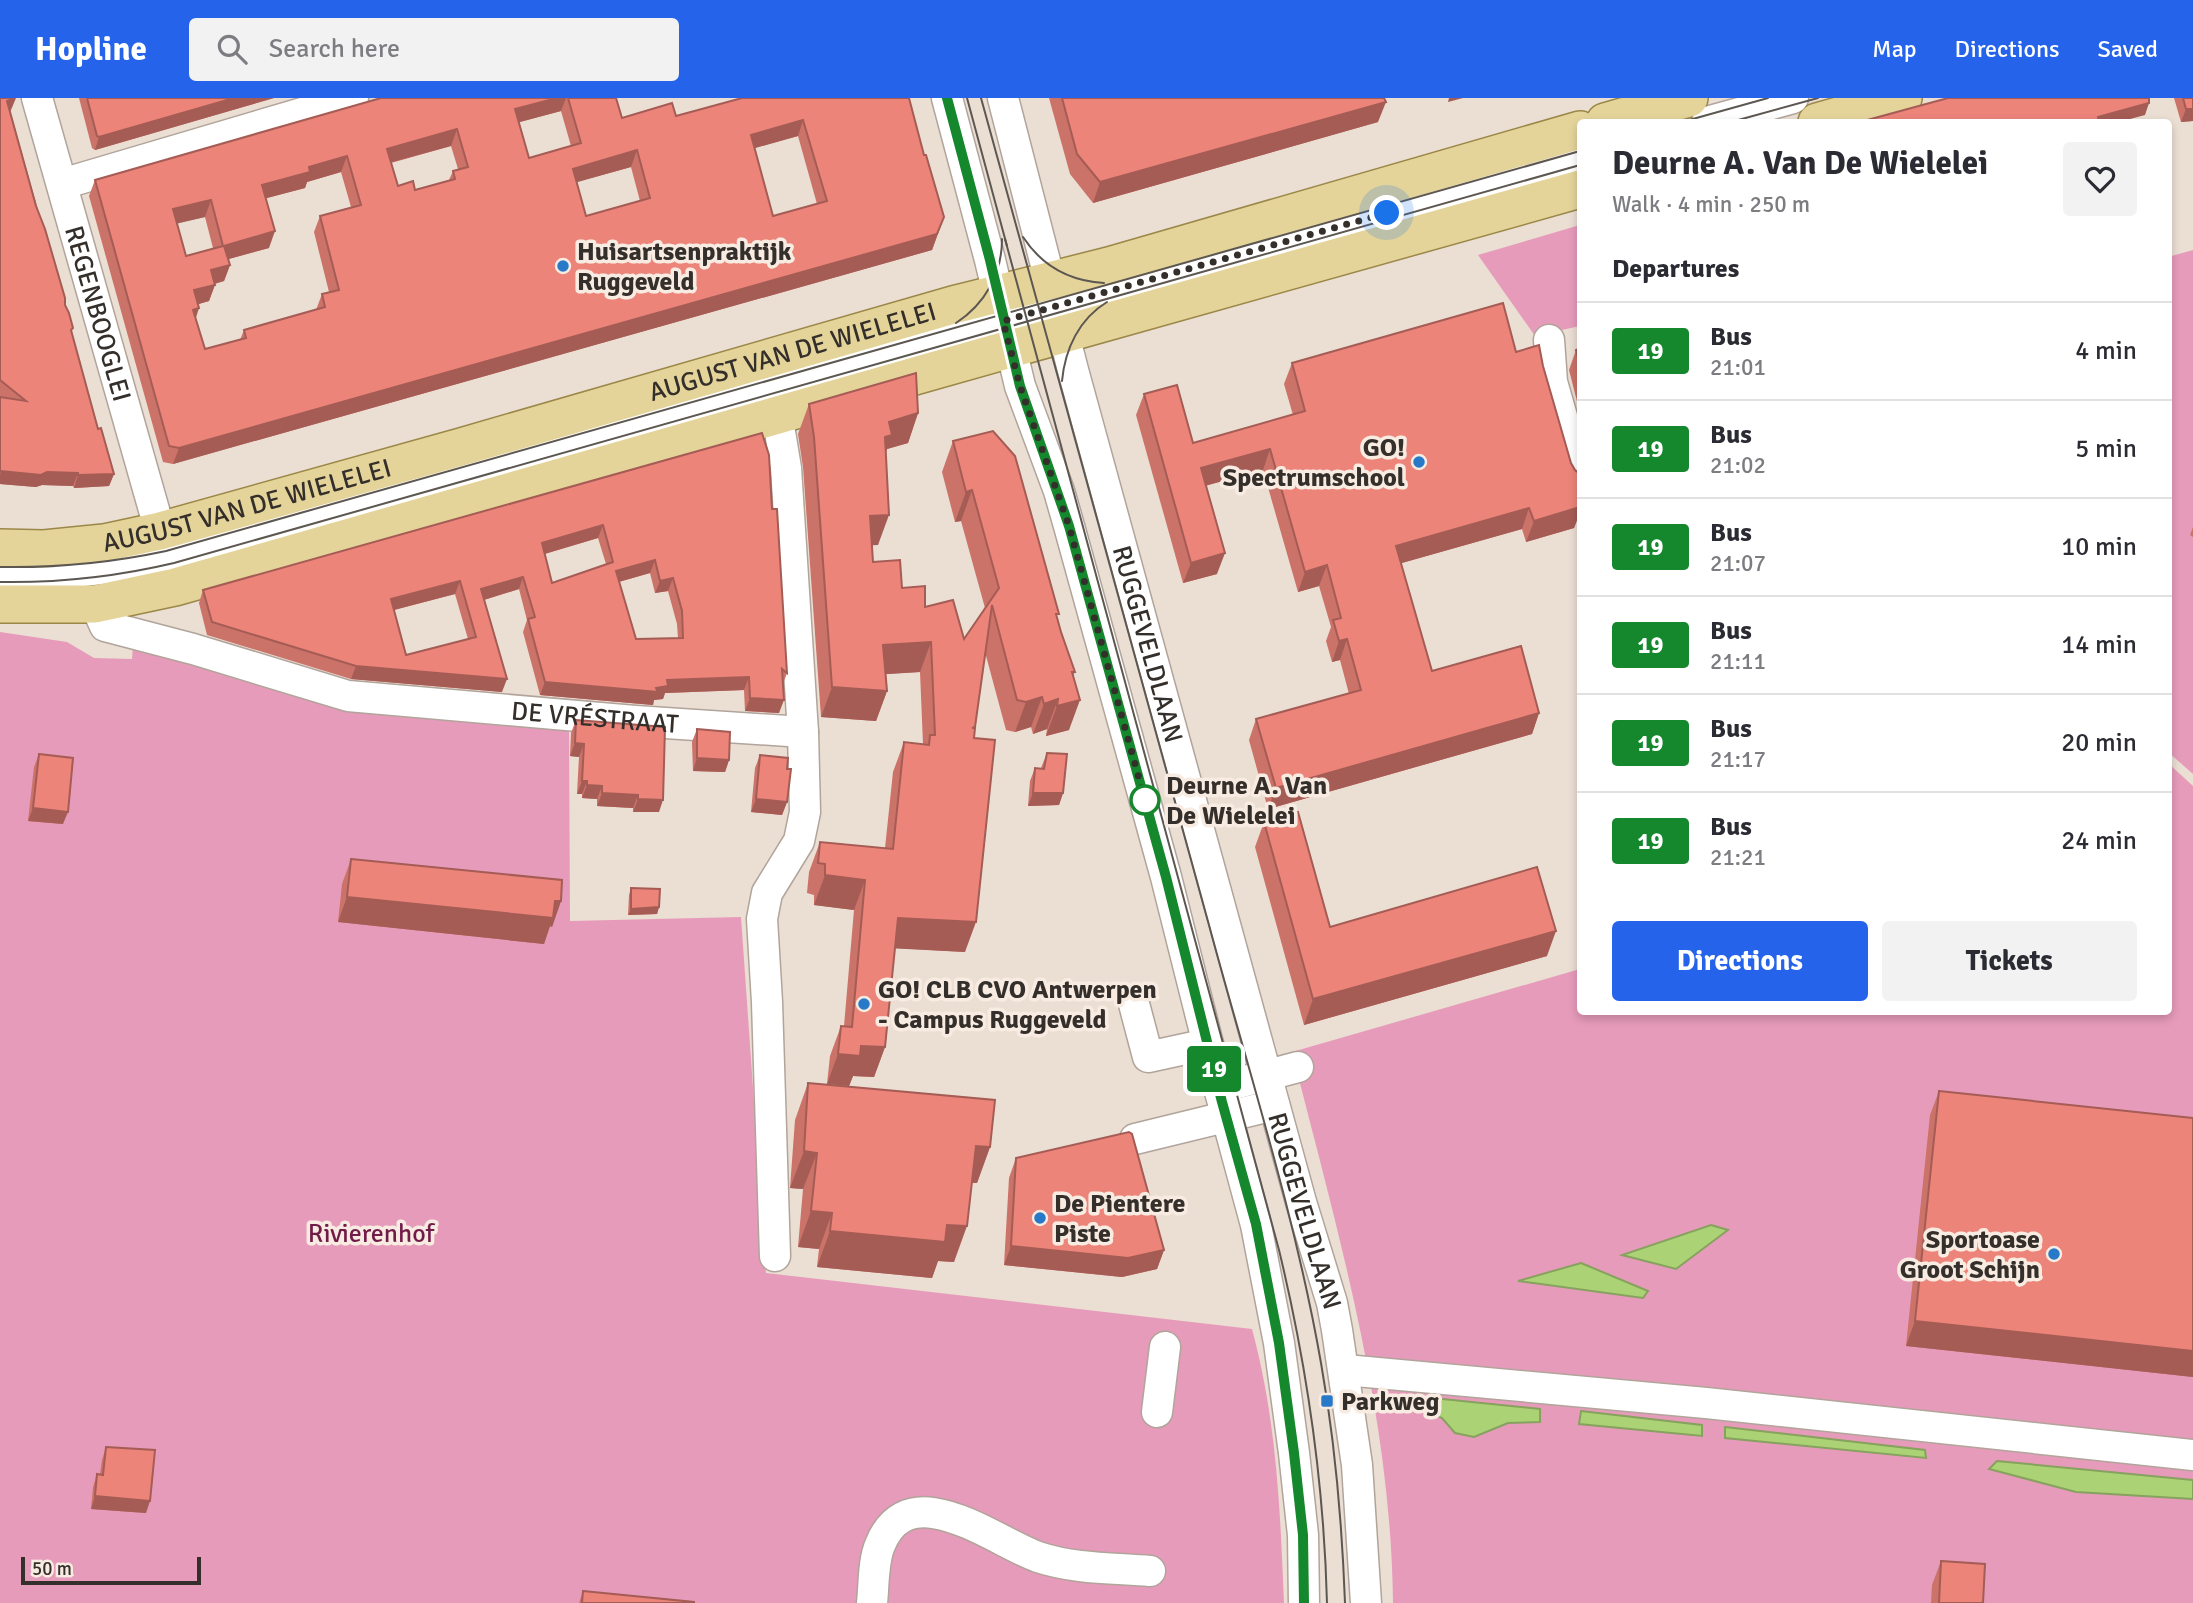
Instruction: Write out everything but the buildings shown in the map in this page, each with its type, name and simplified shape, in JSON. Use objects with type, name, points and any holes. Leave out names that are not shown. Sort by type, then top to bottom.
[{"type":"main road","points":[[1616,119],[1689,98]]},
{"type":"main road","points":[[1828,119],[1903,98]]},
{"type":"main road","name":"AUGUST VAN DE WIELELEI","points":[[0,604],[95,604],[176,587],[777,414],[1004,321],[1057,307],[1109,266],[1577,131]]},
{"type":"main road","name":"AUGUST VAN DE WIELELEI","points":[[0,548],[44,549],[82,545],[160,531],[1057,307],[1577,190]]},
{"type":"street","name":"REGENBOOGLEI","points":[[37,98],[160,531]]},
{"type":"street","points":[[62,184],[354,98]]},
{"type":"street","name":"RUGGEVELDLAAN","points":[[947,98],[1020,386],[1069,526],[1166,877],[1222,1102],[1256,1224],[1279,1343],[1303,1535],[1304,1603]]},
{"type":"street","name":"RUGGEVELDLAAN","points":[[1003,98],[1057,307],[1266,1076],[1332,1303],[1357,1465],[1366,1603]]},
{"type":"street","points":[[1718,119],[1793,98]]},
{"type":"street","name":"AUGUST VAN DE WIELELEI","points":[[1057,307],[1577,159]]},
{"type":"street","name":"AUGUST VAN DE WIELELEI","points":[[0,575],[50,575],[105,570],[170,557],[1004,321]]},
{"type":"street","points":[[1549,340],[1552,382],[1577,469]]},
{"type":"street","points":[[775,1256],[762,919],[767,893],[799,841],[805,812],[803,732],[786,468],[777,414]]},
{"type":"street","name":"DE VRÉSTRAAT","points":[[95,604],[105,626],[348,696],[635,721],[803,732]]},
{"type":"street","points":[[1134,1004],[1148,1057],[1208,1044]]},
{"type":"street","points":[[1135,1139],[1222,1102],[1266,1076],[1298,1068]]},
{"type":"street","points":[[1222,1102],[1274,1105]]},
{"type":"street","points":[[1157,1412],[1165,1347]]},
{"type":"street","points":[[1356,1371],[1718,1404],[2193,1455]]},
{"type":"street","points":[[872,1603],[878,1547],[886,1532],[902,1517],[916,1513],[937,1513],[962,1520],[1037,1557],[1060,1563],[1150,1571]]},
{"type":"green space","points":[[1577,226],[1577,327],[1535,336],[1478,255]]},
{"type":"green space","points":[[2193,250],[2193,774],[2172,756],[2172,256]]},
{"type":"green space","name":"Rivierenhof","points":[[0,632],[67,642],[94,658],[132,659],[133,646],[569,726],[570,921],[741,917],[766,1273],[1252,1329],[1272,1432],[1279,1499],[1284,1603],[0,1603]]},
{"type":"green space","points":[[2172,767],[2193,786],[2193,1603],[1393,1603],[1390,1532],[1372,1393],[1344,1256],[1292,1052],[1577,970],[1577,1015],[2172,1015]]},
{"type":"shaded area","points":[[1711,1225],[1728,1230],[1676,1269],[1622,1255]]},
{"type":"shaded area","points":[[1581,1263],[1648,1291],[1643,1298],[1518,1281]]},
{"type":"shaded area","points":[[1403,1395],[1540,1409],[1540,1422],[1508,1423],[1474,1437],[1455,1433],[1442,1418],[1421,1409],[1401,1407]]},
{"type":"shaded area","points":[[1581,1411],[1702,1425],[1702,1436],[1579,1424]]},
{"type":"shaded area","points":[[1725,1427],[1925,1450],[1926,1458],[1725,1438]]},
{"type":"shaded area","points":[[1997,1461],[2193,1480],[2193,1499],[2076,1492],[1989,1469]]},
{"type":"tram line","points":[[967,98],[1007,246]]},
{"type":"tram line","points":[[981,98],[1270,1142],[1298,1252],[1330,1422],[1340,1512],[1345,1603]]},
{"type":"tram line","points":[[1693,119],[1768,98]]},
{"type":"tram line","points":[[1742,119],[1818,98]]},
{"type":"tram line","points":[[0,567],[83,564],[166,551],[1577,152]]},
{"type":"tram line","points":[[0,582],[87,578],[174,563],[1577,166]]},
{"type":"tram line","points":[[1023,237],[1039,256],[1058,270],[1079,279],[1104,283]]},
{"type":"tram line","points":[[956,323],[975,307],[990,287],[999,264],[1002,239]]},
{"type":"tram line","points":[[1005,239],[1279,1250],[1298,1337],[1312,1425],[1322,1514],[1327,1603]]},
{"type":"tram line","points":[[1062,381],[1066,358],[1075,336],[1089,317],[1107,302]]},
{"type":"bus line","name":"19","points":[[947,98],[1020,386],[1059,491],[1069,526],[1166,877],[1222,1102],[1256,1224],[1279,1343],[1294,1453],[1303,1535],[1304,1603]]},
{"type":"place","name":"Huisartsenpraktijk Ruggeveld","points":[[563,266]]},
{"type":"place","name":"GO! Spectrumschool","points":[[1419,462]]},
{"type":"place","name":"Deurne A. Van De Wielelei","points":[[1145,800]]},
{"type":"place","name":"GO! CLB CVO Antwerpen - Campus Ruggeveld","points":[[864,1004]]},
{"type":"place","name":"De Pientere Piste","points":[[1040,1218]]},
{"type":"place","name":"Sportoase Groot Schijn","points":[[2054,1254]]},
{"type":"place","name":"Parkweg","points":[[1327,1401]]},
{"type":"route","points":[[1145,800],[1059,491],[1020,386],[1003,321],[1387,213]]}]
